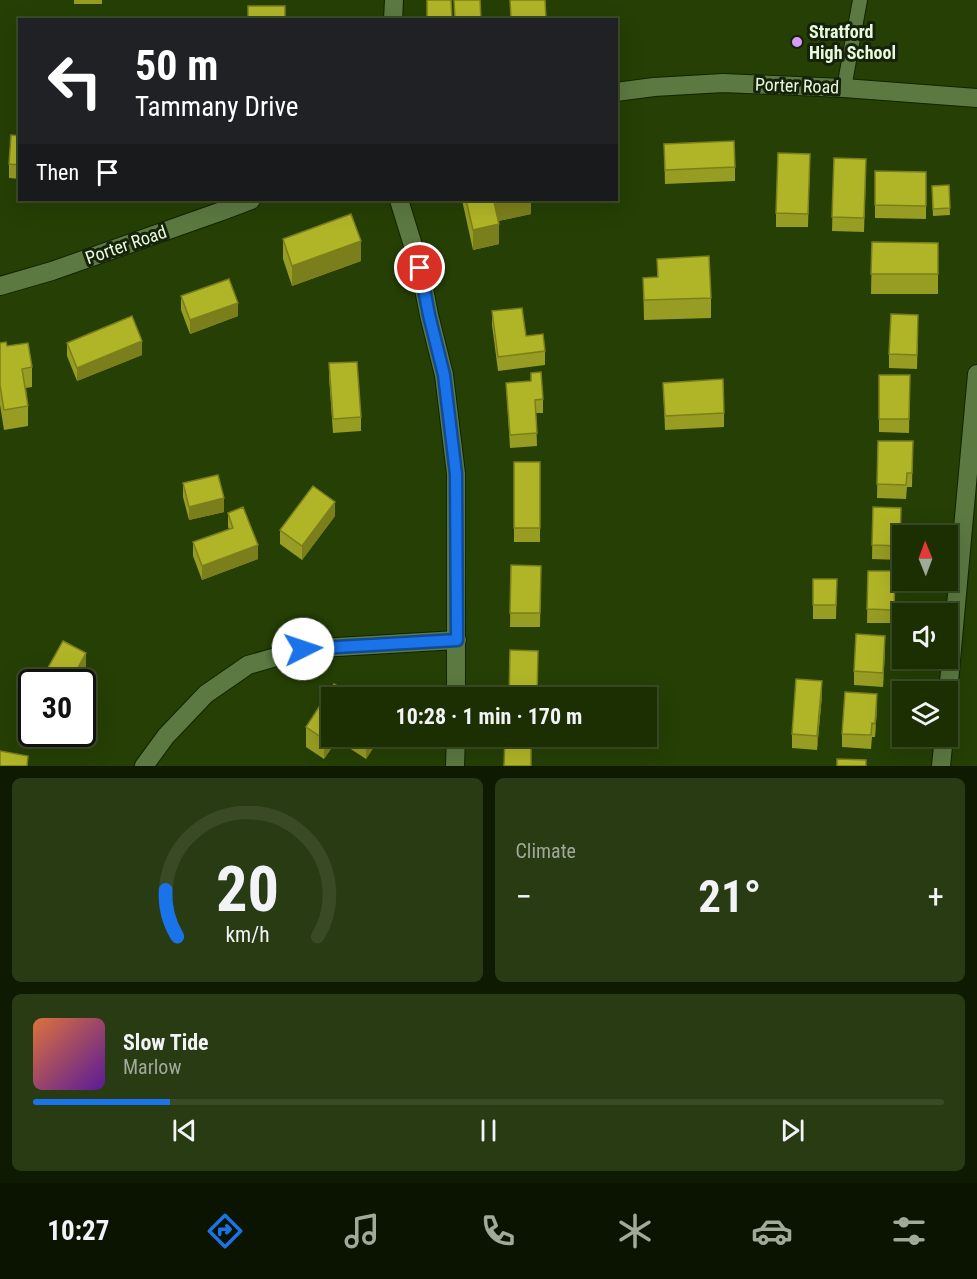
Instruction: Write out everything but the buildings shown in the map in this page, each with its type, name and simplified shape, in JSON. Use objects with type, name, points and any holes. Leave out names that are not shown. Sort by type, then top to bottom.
[{"type":"street","points":[[393,18],[394,0]]},
{"type":"street","name":"Porter Road","points":[[618,92],[723,83],[844,88],[977,98]]},
{"type":"street","name":"Porter Road","points":[[0,286],[52,271],[248,201]]},
{"type":"street","points":[[399,201],[420,268],[444,375],[456,474],[456,687]]},
{"type":"street","points":[[949,681],[977,374]]},
{"type":"street","points":[[144,766],[166,736],[206,694],[248,665],[303,649],[457,640]]},
{"type":"street","points":[[455,766],[456,747]]},
{"type":"street","points":[[941,766],[943,747]]},
{"type":"lane","points":[[844,88],[860,0]]},
{"type":"place","name":"Stratford High School","points":[[797,42]]},
{"type":"route","points":[[303,649],[457,640],[456,474],[444,375],[420,268]]}]
